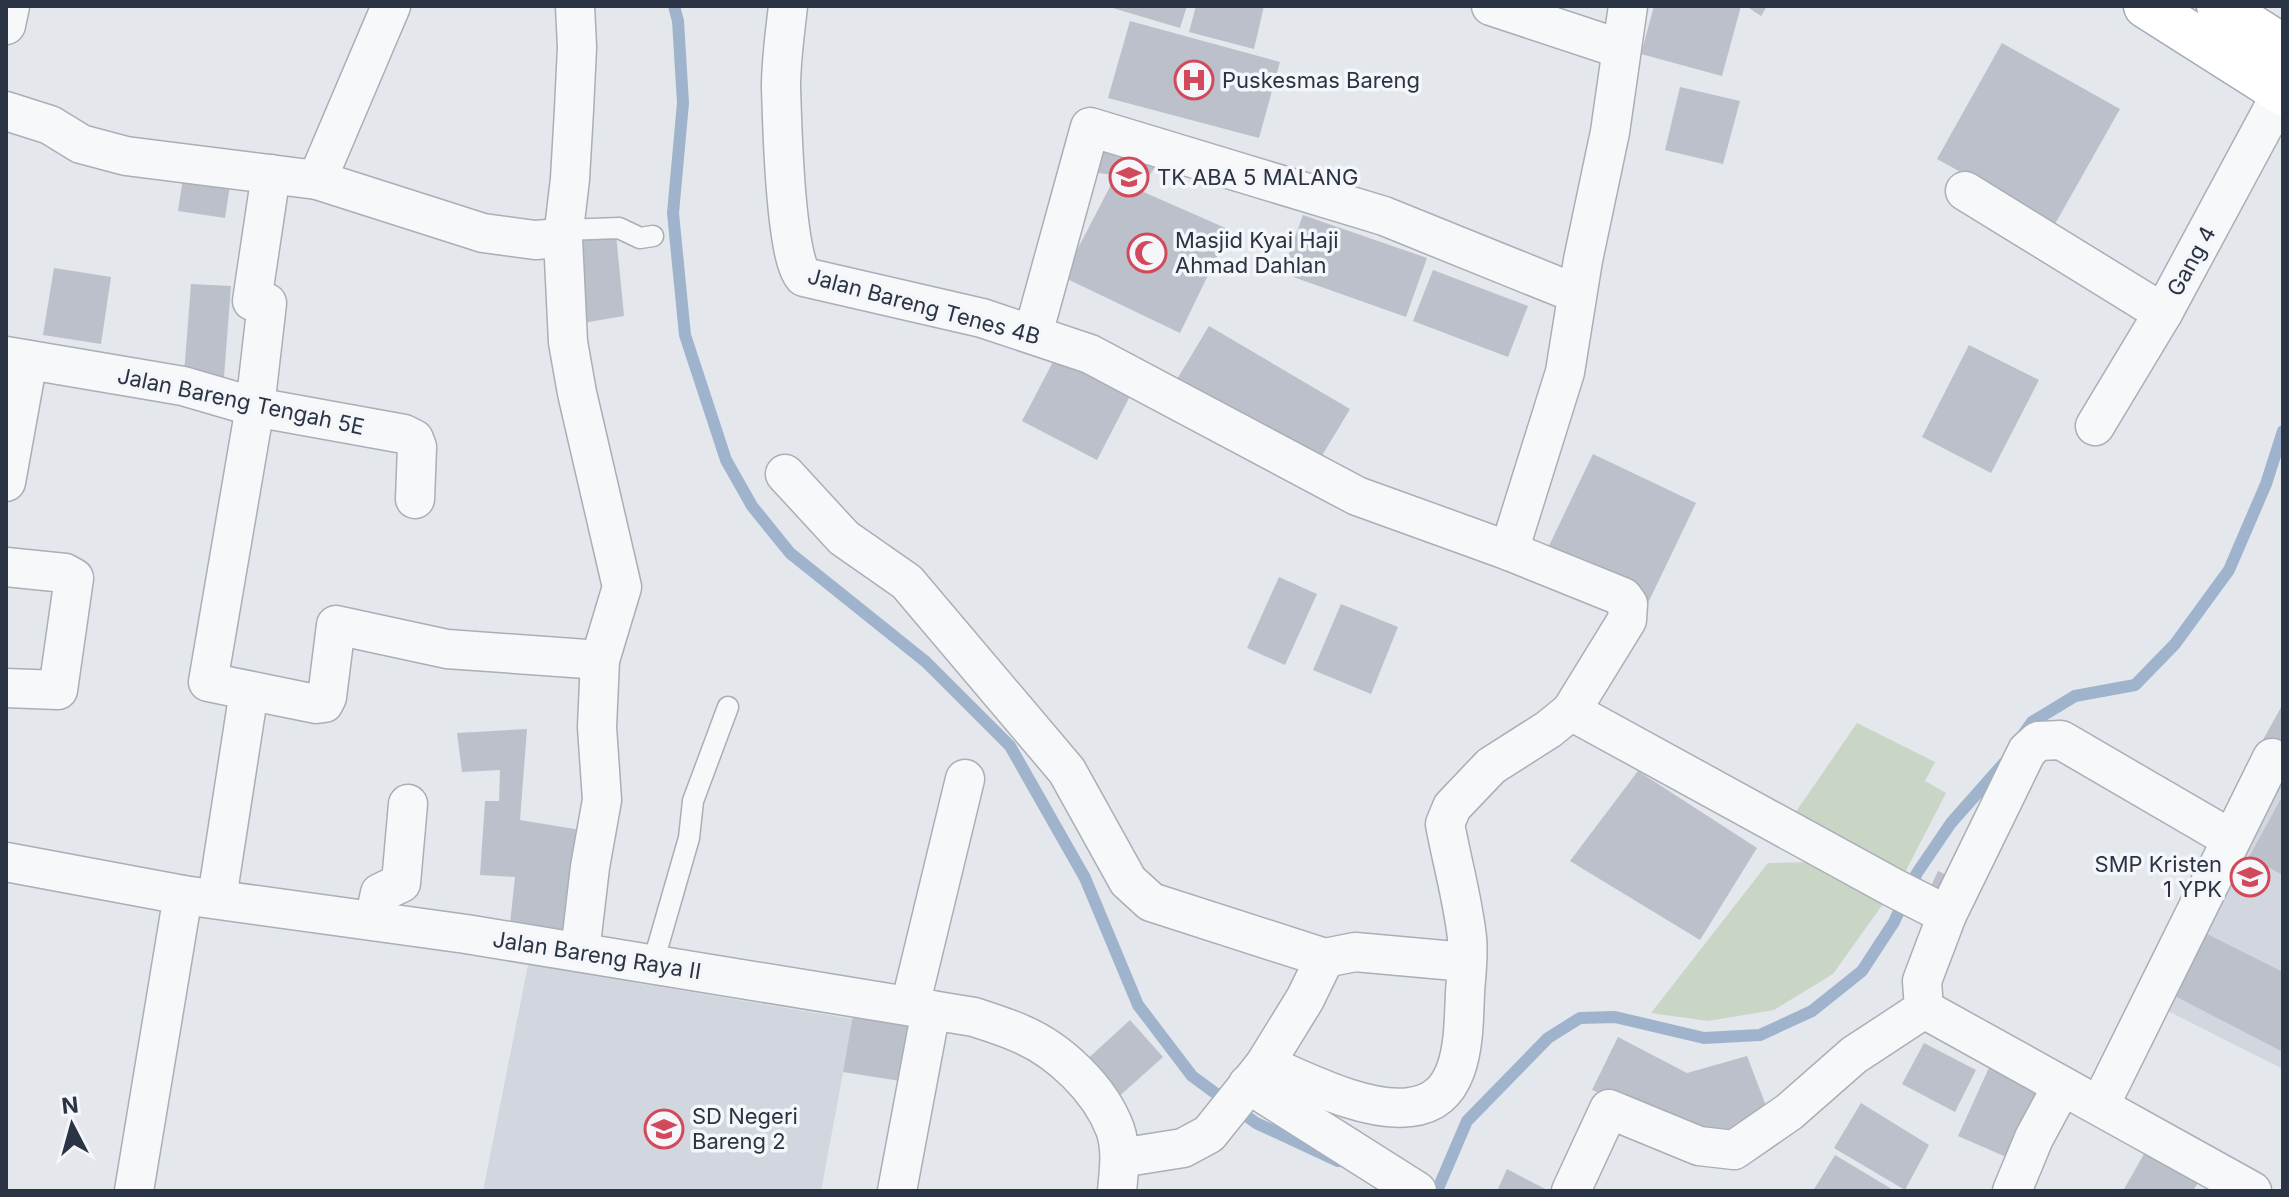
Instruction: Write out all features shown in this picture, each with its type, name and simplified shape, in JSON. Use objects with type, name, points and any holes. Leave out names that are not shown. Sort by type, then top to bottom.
[{"type":"main road","points":[[2146,6],[2283,92]]},
{"type":"main road","points":[[2219,6],[2283,47]]},
{"type":"street","points":[[6,25],[10,6]]},
{"type":"street","points":[[317,180],[391,6]]},
{"type":"street","points":[[575,6],[577,47],[564,234],[568,342],[622,587],[600,660],[597,727],[602,800],[580,952]]},
{"type":"street","name":"Jalan Bareng Tenes 4B","points":[[788,6],[781,85],[789,220],[798,272],[804,277],[982,318],[1090,354],[1357,496],[1509,551],[1623,597],[1628,604],[1627,620],[1571,711]]},
{"type":"street","points":[[1491,6],[1621,49]]},
{"type":"street","points":[[1509,551],[1565,372],[1577,294],[1610,132],[1628,6]]},
{"type":"street","name":"Gang 4","points":[[2095,426],[2163,313],[2283,92]]},
{"type":"street","points":[[6,111],[50,125],[81,144],[126,156],[317,180],[483,233],[535,240],[564,234]]},
{"type":"street","points":[[1033,334],[1090,127],[1384,216],[1577,294]]},
{"type":"street","points":[[271,174],[252,301],[267,303],[255,407],[208,682],[316,704],[324,703],[336,625],[447,649],[600,660]]},
{"type":"street","points":[[1965,191],[2163,313]]},
{"type":"street","points":[[6,482],[17,358]]},
{"type":"street","name":"Jalan Bareng Tengah 5E","points":[[17,358],[183,386],[255,407],[404,434],[414,439],[417,447],[415,499]]},
{"type":"street","points":[[785,474],[844,538],[907,582],[1067,771],[1128,881],[1151,902],[1325,958],[1355,952],[1466,962]]},
{"type":"street","points":[[6,567],[65,573],[74,578],[58,690],[6,688]]},
{"type":"street","points":[[134,1191],[249,691]]},
{"type":"street","points":[[1251,1080],[1314,1085],[1364,1102],[1394,1108],[1414,1107],[1432,1099],[1448,1086],[1460,1061],[1467,941],[1445,824],[1452,807],[1491,766],[1571,711],[1937,910]]},
{"type":"street","points":[[1924,1009],[1922,981],[1937,910],[2027,751],[2038,741],[2061,740],[2231,839]]},
{"type":"street","points":[[2100,1105],[2272,758]]},
{"type":"street","points":[[897,1191],[920,1008],[965,779]]},
{"type":"street","points":[[374,921],[380,893],[401,883],[408,804]]},
{"type":"street","name":"Jalan Bareng Raya II","points":[[6,862],[200,896],[653,963],[974,1017],[1023,1035],[1054,1055],[1091,1087],[1115,1129],[1118,1174]]},
{"type":"street","points":[[1118,1174],[1209,1134],[1251,1080],[1305,999],[1325,958]]},
{"type":"street","points":[[1924,1009],[2252,1191]]},
{"type":"street","points":[[1571,1191],[1609,1109],[1699,1146],[1734,1150],[1789,1112],[1854,1055],[1924,1009]]},
{"type":"street","points":[[1251,1080],[1417,1191]]},
{"type":"street","points":[[2012,1191],[2034,1138],[2062,1086]]},
{"type":"lane","points":[[564,234],[619,228],[640,238],[653,236]]},
{"type":"lane","points":[[653,963],[689,838],[693,801],[728,707]]},
{"type":"shaded area","name":"SMP Kristen 1 YPK","points":[[2283,738],[2283,1069],[2158,1006]]},
{"type":"shaded area","name":"SD Negeri Bareng 2","points":[[528,965],[853,1019],[821,1191],[483,1191]]},
{"type":"green space","points":[[1857,723],[1935,762],[1925,781],[1946,793],[1902,878],[1793,816]]},
{"type":"green space","points":[[1816,862],[1888,897],[1833,974],[1774,1010],[1708,1021],[1651,1013],[1768,863]]},
{"type":"building","points":[[1106,6],[1187,6],[1180,28]]},
{"type":"building","points":[[1196,6],[1264,6],[1254,49],[1189,32]]},
{"type":"building","points":[[1654,6],[1741,6],[1722,76],[1641,54]]},
{"type":"building","points":[[1746,6],[1767,6],[1761,16]]},
{"type":"building","name":"Puskesmas Bareng","points":[[1130,21],[1280,62],[1259,138],[1108,98]]},
{"type":"building","points":[[2002,43],[2120,109],[2055,224],[1937,159]]},
{"type":"building","points":[[1680,87],[1740,101],[1723,164],[1665,150]]},
{"type":"building","name":"TK ABA 5 MALANG","points":[[1096,135],[1163,155],[1147,179],[1082,171]]},
{"type":"building","points":[[185,165],[232,172],[225,218],[178,211]]},
{"type":"building","name":"Masjid Kyai Haji Ahmad Dahlan","points":[[1114,179],[1230,230],[1180,333],[1063,277]]},
{"type":"building","points":[[1303,215],[1427,258],[1406,317],[1282,273]]},
{"type":"building","points":[[616,234],[624,316],[577,324],[571,236]]},
{"type":"building","points":[[54,268],[111,277],[101,344],[43,335]]},
{"type":"building","points":[[1433,270],[1528,306],[1508,357],[1413,321]]},
{"type":"building","points":[[191,284],[231,286],[224,377],[184,374]]},
{"type":"building","points":[[1209,326],[1350,409],[1317,464],[1176,381]]},
{"type":"building","points":[[1969,345],[2039,380],[1991,473],[1922,437]]},
{"type":"building","points":[[1055,358],[1130,396],[1097,460],[1022,421]]},
{"type":"building","points":[[1593,454],[1696,503],[1648,603],[1545,554]]},
{"type":"building","points":[[1279,577],[1317,594],[1285,665],[1247,648]]},
{"type":"building","points":[[1341,604],[1398,627],[1371,694],[1313,670]]},
{"type":"building","points":[[2283,704],[2283,757],[2260,745]]},
{"type":"building","points":[[527,729],[520,820],[587,831],[569,931],[510,924],[515,877],[480,875],[485,801],[499,801],[500,770],[462,772],[457,733]]},
{"type":"building","points":[[1638,771],[1757,848],[1700,940],[1570,861]]},
{"type":"building","points":[[2283,795],[2283,875],[2249,857]]},
{"type":"building","points":[[1938,871],[1953,878],[1944,897],[1929,890]]},
{"type":"building","points":[[2205,933],[2283,972],[2283,1052],[2173,995]]},
{"type":"building","points":[[855,1004],[925,1017],[913,1083],[843,1072]]},
{"type":"building","points":[[1130,1020],[1163,1057],[1115,1100],[1082,1064]]},
{"type":"building","points":[[1618,1037],[1687,1073],[1747,1056],[1770,1116],[1709,1135],[1592,1090]]},
{"type":"building","points":[[1924,1043],[1976,1070],[1955,1112],[1902,1084]]},
{"type":"building","points":[[1992,1061],[2046,1085],[2013,1160],[1958,1136]]},
{"type":"building","points":[[1861,1103],[1929,1145],[1905,1190],[1834,1148]]},
{"type":"building","points":[[2148,1147],[2202,1176],[2193,1191],[2123,1191]]},
{"type":"building","points":[[1835,1155],[1895,1191],[1813,1191]]},
{"type":"building","points":[[1507,1169],[1549,1191],[1497,1191]]},
{"type":"waterway","points":[[674,6],[678,21],[683,103],[673,213],[685,335],[726,460],[752,506],[790,553],[926,662],[1010,746],[1085,878],[1138,1005],[1192,1076],[1256,1123],[1338,1161]]},
{"type":"waterway","points":[[2021,738],[2032,722],[2075,696],[2135,685],[2175,644],[2229,570],[2266,484],[2283,431]]},
{"type":"waterway","points":[[1437,1191],[1467,1121],[1548,1038],[1580,1018],[1615,1017],[1704,1038],[1760,1035],[1812,1011],[1862,971],[1894,922],[1917,873],[1951,823],[2004,763]]},
{"type":"place","name":"Puskesmas Bareng","points":[[1194,80]]},
{"type":"place","name":"TK ABA 5 MALANG","points":[[1129,177]]},
{"type":"place","name":"Masjid Kyai Haji Ahmad Dahlan","points":[[1147,253]]},
{"type":"place","name":"SMP Kristen 1 YPK","points":[[2250,877]]},
{"type":"place","name":"SD Negeri Bareng 2","points":[[664,1129]]}]
